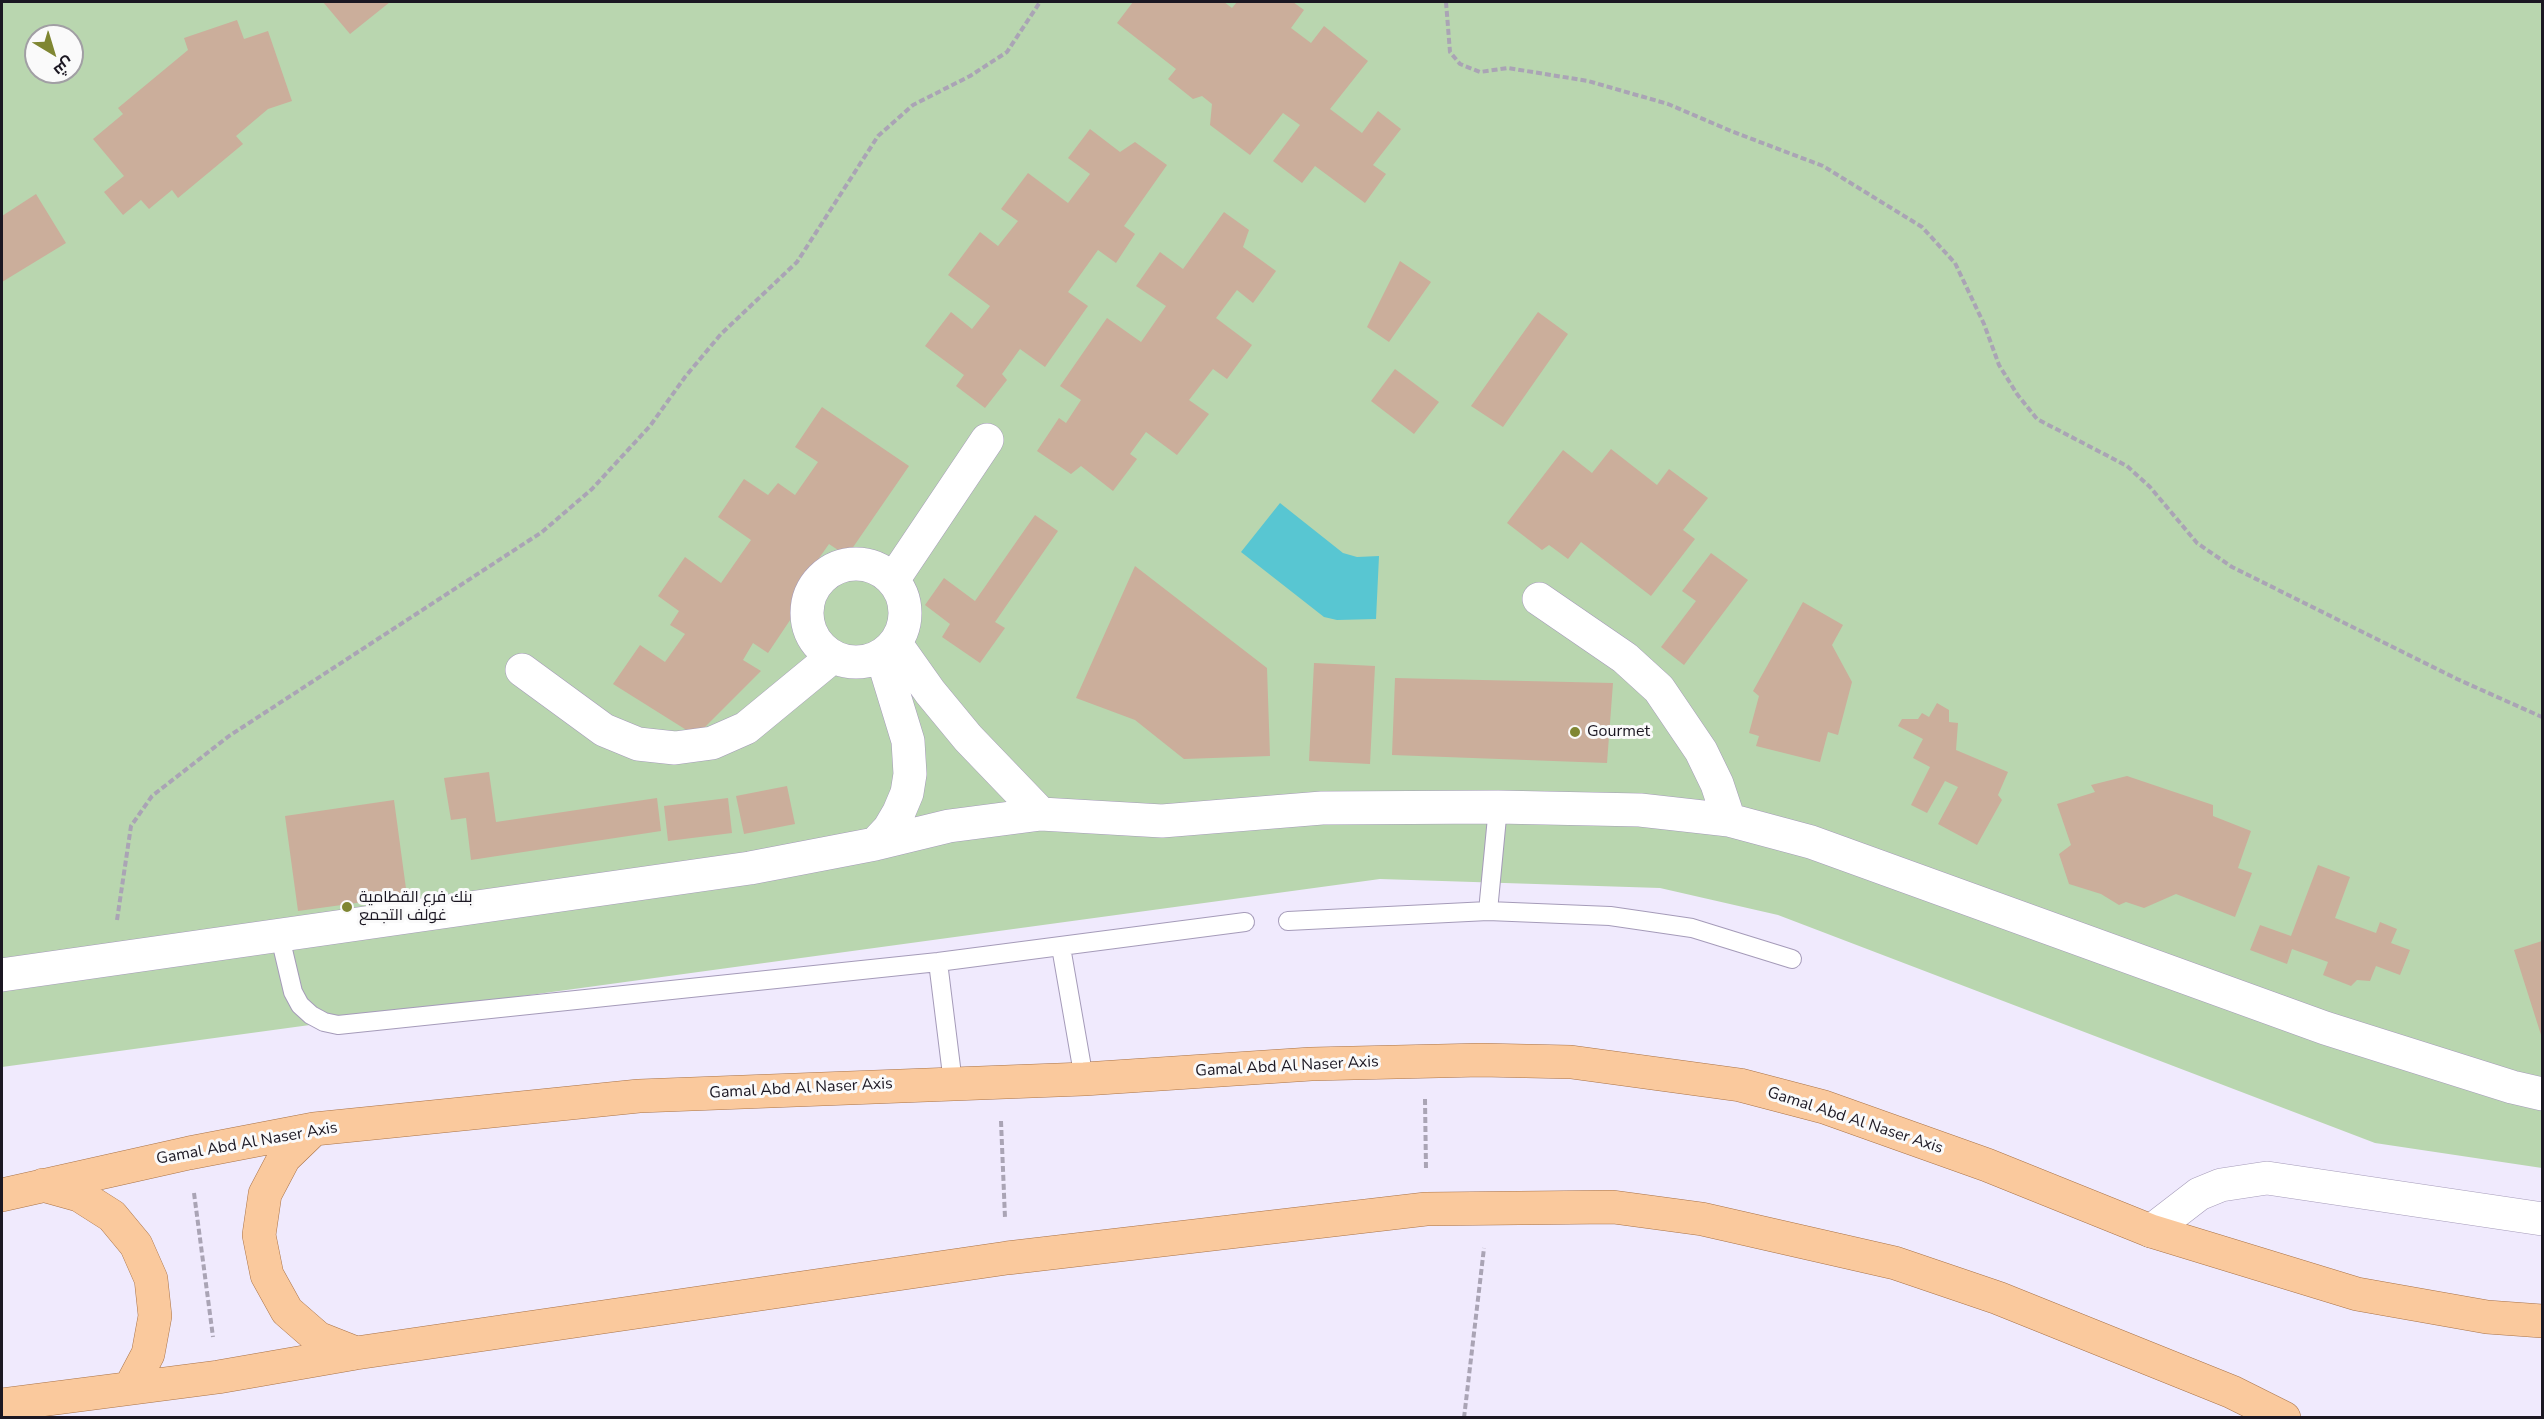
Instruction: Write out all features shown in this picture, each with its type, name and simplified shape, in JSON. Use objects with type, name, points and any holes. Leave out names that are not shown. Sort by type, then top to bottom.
[{"type":"main road","name":"Gamal Abd Al Naser Axis","points":[[2,1195],[189,1153],[314,1128],[639,1096],[1084,1079],[1311,1065],[1425,1061],[1571,1062],[1740,1085],[1824,1107],[1909,1136],[2151,1231],[2357,1294],[2487,1317],[2542,1321]]},
{"type":"main road","points":[[314,1128],[284,1158],[265,1194],[259,1235],[267,1275],[287,1311],[318,1338],[356,1353]]},
{"type":"main road","points":[[43,1185],[79,1195],[112,1216],[136,1245],[151,1279],[155,1317],[148,1354],[130,1388]]},
{"type":"main road","points":[[2,1406],[218,1377],[356,1353],[1007,1258],[1426,1209],[1613,1207],[1702,1219],[1895,1263],[1998,1298],[2232,1392],[2284,1418]]},
{"type":"street","points":[[893,580],[987,440]]},
{"type":"street","points":[[848,564],[873,566],[893,580],[904,600],[905,623],[889,650],[856,664],[831,658],[813,641],[805,617],[809,593],[825,573],[848,564]]},
{"type":"street","points":[[1539,599],[1625,658],[1659,689],[1701,751],[1717,784],[1729,820]]},
{"type":"street","points":[[889,650],[930,692],[968,738],[1041,814]]},
{"type":"street","points":[[875,844],[889,829],[899,812],[907,793],[910,774],[908,741],[889,650]]},
{"type":"street","points":[[522,670],[604,730],[638,744],[675,748],[712,743],[746,728],[831,658]]},
{"type":"street","points":[[2,975],[750,868],[875,844],[949,826],[1041,814],[1162,821],[1323,808],[1498,807],[1640,810],[1729,820],[1811,842],[2325,1028],[2512,1088],[2542,1094]]},
{"type":"street","points":[[2151,1231],[2199,1194],[2221,1185],[2267,1178],[2542,1219]]},
{"type":"lane","points":[[1488,911],[1498,807]]},
{"type":"lane","points":[[1288,921],[1488,911],[1610,916],[1671,923],[1714,933],[1792,959]]},
{"type":"lane","points":[[280,937],[292,992],[300,1005],[311,1016],[338,1025],[938,962],[1245,922]]},
{"type":"lane","points":[[1061,947],[1084,1079]]},
{"type":"lane","points":[[938,962],[953,1083]]},
{"type":"path","points":[[111,959],[131,826],[152,796],[228,736],[542,532],[592,489],[650,426],[685,377],[721,334],[797,262],[878,136],[913,105],[970,76],[1007,52],[1040,2]]},
{"type":"path","points":[[1446,2],[1450,52],[1460,64],[1480,72],[1508,68],[1588,81],[1668,104],[1823,166],[1922,227],[1955,263],[1984,324],[1999,365],[2017,394],[2037,419],[2127,466],[2150,487],[2197,543],[2232,567],[2457,679],[2542,717]]},
{"type":"path","points":[[1425,1061],[1426,1209]]},
{"type":"path","points":[[999,1082],[1007,1258]]},
{"type":"path","points":[[189,1153],[218,1377]]},
{"type":"path","points":[[1464,1418],[1488,1208]]},
{"type":"green space","points":[[2,2],[2542,2],[2542,1168],[2375,1143],[1778,915],[1660,888],[1380,879],[2,1067]]},
{"type":"water","points":[[1280,503],[1343,553],[1357,557],[1379,556],[1376,619],[1337,620],[1324,617],[1241,552]]},
{"type":"building","points":[[323,2],[390,2],[350,34]]},
{"type":"building","points":[[1133,2],[1224,2],[1232,8],[1237,2],[1293,2],[1304,10],[1291,28],[1311,43],[1324,26],[1368,61],[1330,109],[1362,133],[1378,111],[1401,129],[1373,165],[1386,174],[1365,203],[1315,166],[1302,183],[1273,161],[1300,125],[1283,113],[1250,155],[1210,125],[1212,104],[1202,96],[1193,99],[1168,79],[1176,69],[1117,23]]},
{"type":"building","points":[[237,20],[244,39],[268,31],[292,101],[268,109],[236,136],[243,144],[178,198],[172,190],[149,209],[141,200],[123,215],[104,192],[124,176],[93,139],[123,114],[118,108],[188,50],[184,38]]},
{"type":"building","points":[[1090,129],[1120,152],[1135,142],[1167,165],[1124,226],[1135,234],[1116,263],[1098,250],[1068,292],[1088,306],[1045,367],[1020,349],[1002,374],[1007,380],[985,408],[956,386],[964,375],[925,346],[951,312],[972,329],[990,306],[948,275],[980,232],[998,246],[1018,221],[1001,209],[1028,173],[1068,203],[1090,174],[1068,158]]},
{"type":"building","points":[[36,194],[66,243],[2,282],[2,216]]},
{"type":"building","points":[[1224,212],[1249,230],[1243,247],[1276,271],[1253,303],[1237,290],[1216,318],[1252,345],[1227,379],[1213,369],[1189,400],[1209,414],[1177,455],[1146,432],[1130,454],[1137,459],[1113,491],[1081,466],[1071,474],[1037,451],[1059,418],[1066,423],[1081,400],[1060,386],[1107,318],[1141,342],[1166,306],[1136,286],[1160,252],[1183,269]]},
{"type":"building","points":[[1400,261],[1431,282],[1389,342],[1367,327]]},
{"type":"building","points":[[1538,312],[1568,334],[1503,427],[1471,406]]},
{"type":"building","points":[[1395,369],[1439,402],[1414,434],[1371,401]]},
{"type":"building","points":[[822,407],[909,466],[847,556],[829,544],[817,561],[825,568],[768,653],[753,643],[743,660],[761,671],[696,736],[613,684],[640,645],[665,662],[685,634],[670,625],[679,611],[658,596],[685,557],[721,583],[751,540],[718,517],[744,479],[768,495],[778,483],[795,495],[818,462],[795,447]]},
{"type":"building","points":[[1611,449],[1657,485],[1669,469],[1708,498],[1683,530],[1695,539],[1651,596],[1581,542],[1568,559],[1549,545],[1542,550],[1507,523],[1563,450],[1592,473]]},
{"type":"building","points":[[1035,515],[1058,531],[995,622],[1005,628],[980,663],[942,637],[950,624],[925,605],[944,578],[975,601]]},
{"type":"building","points":[[1711,553],[1748,580],[1684,665],[1661,647],[1696,601],[1682,591]]},
{"type":"building","points":[[1135,566],[1267,668],[1270,756],[1184,759],[1135,720],[1076,698]]},
{"type":"building","points":[[1803,602],[1843,625],[1832,645],[1852,682],[1838,735],[1828,732],[1820,762],[1756,746],[1759,736],[1749,733],[1759,696],[1753,691]]},
{"type":"building","points":[[1314,663],[1375,666],[1370,764],[1309,761]]},
{"type":"building","points":[[1395,678],[1613,683],[1607,763],[1392,755]]},
{"type":"building","points":[[1937,703],[1949,710],[1949,722],[1958,723],[1956,750],[2008,772],[1998,795],[2002,800],[1977,845],[1938,824],[1958,787],[1945,781],[1927,813],[1911,805],[1930,767],[1913,758],[1923,739],[1898,726],[1902,719],[1918,719],[1922,713],[1929,717]]},
{"type":"building","points":[[489,772],[496,822],[657,798],[661,831],[471,860],[466,818],[451,820],[444,778]]},
{"type":"building","points":[[2127,776],[2213,805],[2213,816],[2251,831],[2238,868],[2252,873],[2235,917],[2176,894],[2144,908],[2126,902],[2119,905],[2101,894],[2069,884],[2059,854],[2071,845],[2057,804],[2095,792],[2091,785]]},
{"type":"building","points":[[787,786],[795,824],[744,834],[736,796]]},
{"type":"building","points":[[728,798],[732,833],[668,841],[664,806]]},
{"type":"building","points":[[394,800],[407,896],[298,911],[285,816]]},
{"type":"building","points":[[2318,865],[2350,877],[2335,918],[2376,933],[2380,922],[2397,929],[2391,943],[2410,950],[2400,975],[2376,966],[2370,981],[2357,980],[2351,986],[2323,975],[2328,962],[2292,949],[2287,964],[2250,950],[2260,925],[2291,936]]},
{"type":"building","points":[[2542,941],[2542,1038],[2514,950]]},
{"type":"place","name":"Gourmet","points":[[1575,732]]},
{"type":"place","name":"بنك فرع القطامية غولف التجمع","points":[[347,907]]}]
